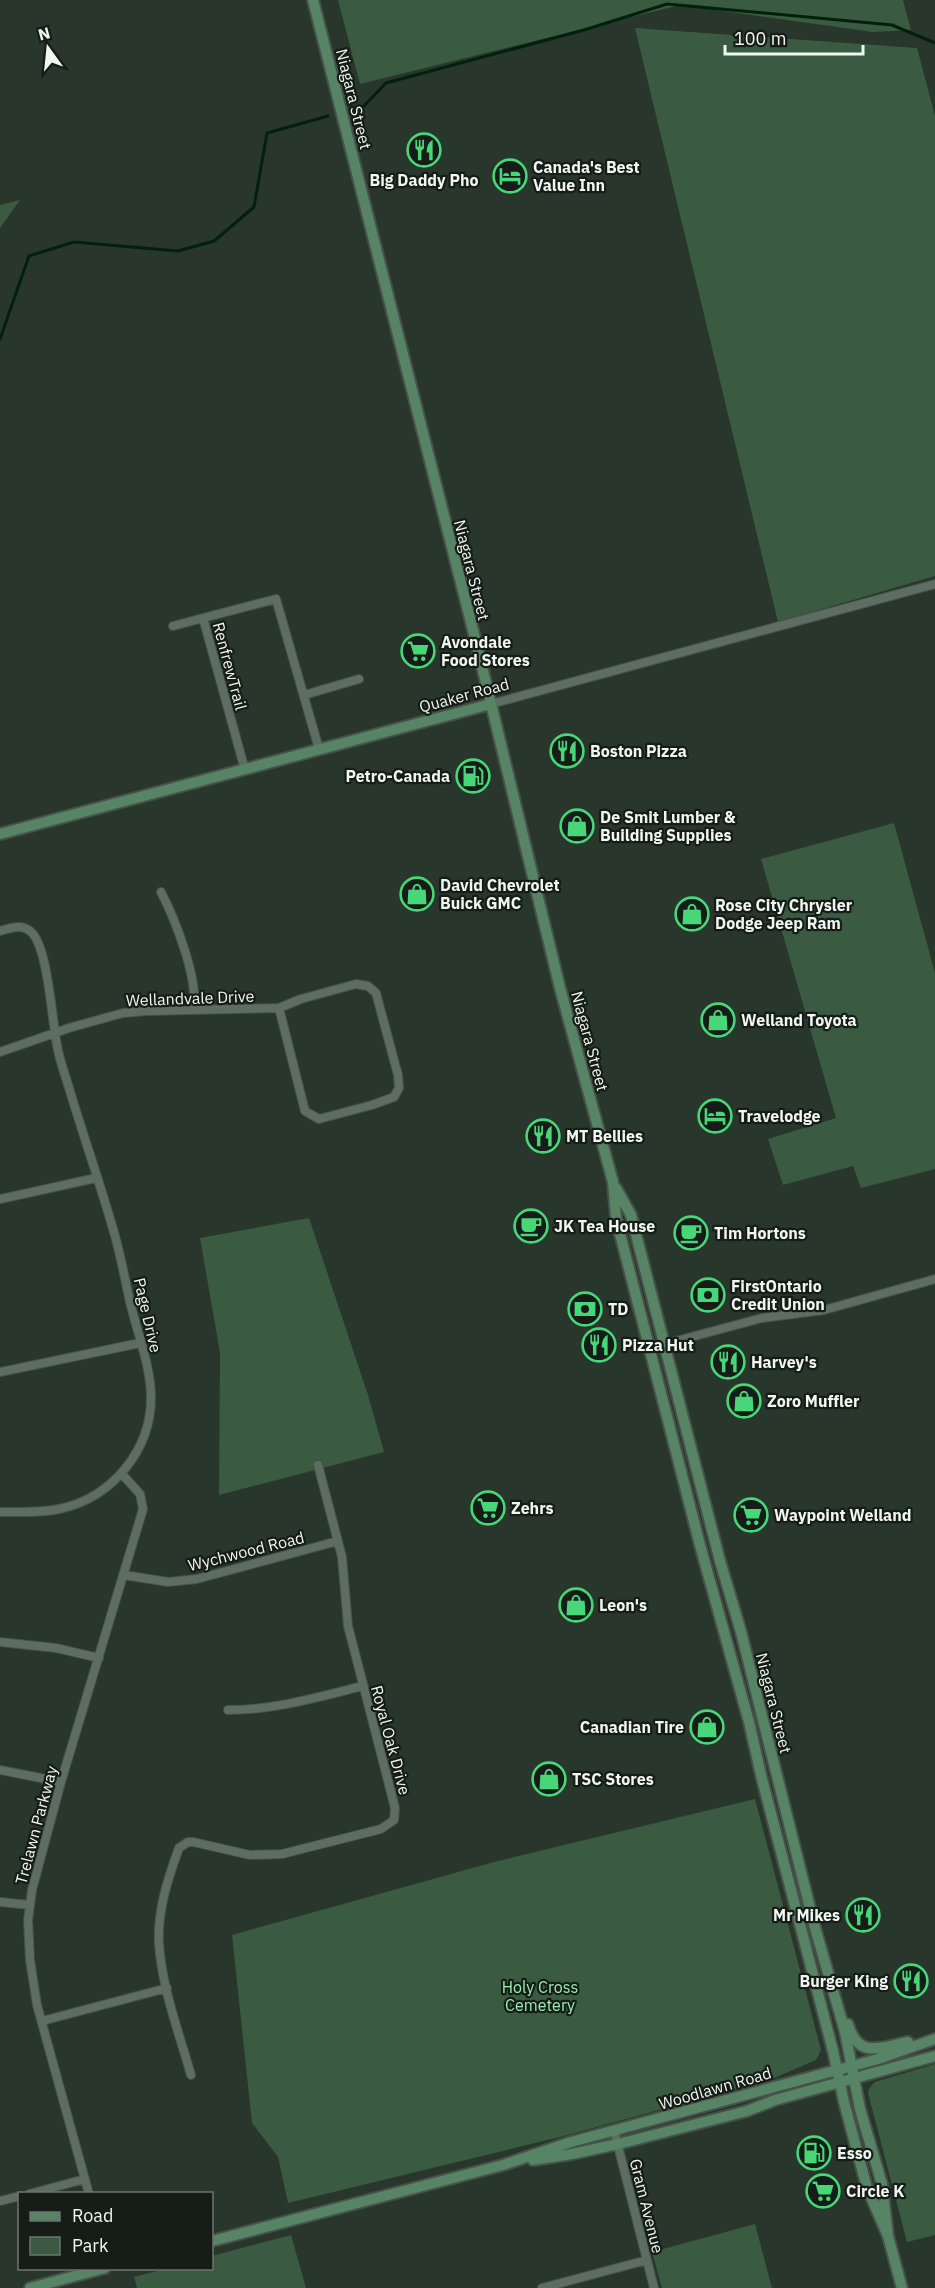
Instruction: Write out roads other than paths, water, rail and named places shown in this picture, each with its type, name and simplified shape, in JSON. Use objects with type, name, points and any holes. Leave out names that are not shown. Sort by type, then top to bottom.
[{"type":"main road","name":"Niagara Street","points":[[313,0],[491,704],[560,988],[613,1182],[616,1218],[700,1545],[749,1722],[867,2188],[888,2236]]},
{"type":"main road","name":"Quaker Road","points":[[0,834],[491,704]]},
{"type":"main road","name":"Niagara Street","points":[[613,1182],[631,1215],[690,1448],[763,1718],[814,1924],[845,2032],[854,2079],[882,2184],[888,2236],[902,2288]]},
{"type":"main road","points":[[833,1988],[843,2006],[852,2036],[859,2045],[865,2048],[878,2049],[935,2038]]},
{"type":"main road","name":"Woodlawn Road","points":[[213,2241],[503,2165],[614,2130],[851,2066],[935,2038]]},
{"type":"main road","name":"Woodlawn Road","points":[[503,2165],[618,2144],[747,2111],[776,2100],[935,2056]]},
{"type":"main road","points":[[30,2288],[98,2270]]},
{"type":"street","name":"Quaker Road","points":[[491,704],[935,584]]},
{"type":"street","name":"RenfrewTrail","points":[[245,770],[203,618],[276,598],[319,749]]},
{"type":"street","points":[[173,626],[203,618]]},
{"type":"street","points":[[304,695],[359,679]]},
{"type":"street","points":[[161,892],[178,927],[195,997],[194,1010]]},
{"type":"street","name":"Page Drive","points":[[0,931],[15,927],[25,928],[37,938],[45,971],[57,1046],[115,1236],[150,1383],[150,1413],[146,1432],[122,1474],[103,1490],[71,1506],[42,1511],[0,1512]]},
{"type":"street","name":"Wellandvale Drive","points":[[0,1052],[55,1032],[123,1014],[146,1011],[279,1008],[301,999],[356,984],[368,986],[375,993],[398,1075],[399,1088],[394,1097],[372,1106],[319,1119],[305,1111],[279,1008]]},
{"type":"street","points":[[0,1199],[96,1178]]},
{"type":"street","points":[[650,1348],[762,1318],[824,1310],[935,1279]]},
{"type":"street","points":[[0,1372],[140,1343]]},
{"type":"street","name":"Royal Oak Drive","points":[[191,2075],[167,1988],[159,1943],[160,1922],[174,1860],[179,1848],[188,1842],[198,1842],[250,1855],[282,1854],[381,1829],[394,1820],[395,1808],[348,1626],[342,1557],[318,1466]]},
{"type":"street","name":"Trelawn Parkway","points":[[89,2192],[42,2021],[33,1983],[28,1940],[32,1890],[61,1782],[143,1509],[142,1498],[137,1489],[122,1474]]},
{"type":"street","name":"Wychwood Road","points":[[124,1575],[178,1582],[338,1541]]},
{"type":"street","points":[[0,1642],[56,1648],[99,1658]]},
{"type":"street","points":[[228,1710],[252,1710],[299,1703],[363,1686]]},
{"type":"street","points":[[0,1770],[61,1782]]},
{"type":"street","points":[[0,1902],[30,1905]]},
{"type":"street","points":[[42,2021],[167,1988]]},
{"type":"street","name":"Gram Avenue","points":[[614,2130],[654,2288]]},
{"type":"street","points":[[33,2192],[86,2179]]},
{"type":"street","points":[[0,2201],[18,2196]]},
{"type":"street","points":[[542,2288],[647,2260]]},
{"type":"waterway","points":[[355,109],[364,106],[386,83],[584,30],[667,4],[892,25],[935,43]]},
{"type":"waterway","points":[[0,339],[29,256],[74,242],[178,251],[214,241],[254,207],[267,133],[328,116]]},
{"type":"place","name":"Big Daddy Pho","points":[[424,150]]},
{"type":"place","name":"Canada's Best Value Inn","points":[[510,176]]},
{"type":"place","name":"Avondale Food Stores","points":[[418,651]]},
{"type":"place","name":"Boston Pizza","points":[[567,751]]},
{"type":"place","name":"Petro-Canada","points":[[473,776]]},
{"type":"place","name":"De Smit Lumber & Building Supplies","points":[[577,826]]},
{"type":"place","name":"David Chevrolet Buick GMC","points":[[417,894]]},
{"type":"place","name":"Rose City Chrysler Dodge Jeep Ram","points":[[692,914]]},
{"type":"place","name":"Welland Toyota","points":[[718,1020]]},
{"type":"place","name":"Travelodge","points":[[715,1116]]},
{"type":"place","name":"MT Bellies","points":[[543,1136]]},
{"type":"place","name":"JK Tea House","points":[[531,1226]]},
{"type":"place","name":"Tim Hortons","points":[[691,1233]]},
{"type":"place","name":"FirstOntario Credit Union","points":[[708,1295]]},
{"type":"place","name":"TD","points":[[585,1309]]},
{"type":"place","name":"Pizza Hut","points":[[599,1345]]},
{"type":"place","name":"Harvey's","points":[[728,1362]]},
{"type":"place","name":"Zoro Muffler","points":[[744,1401]]},
{"type":"place","name":"Zehrs","points":[[488,1508]]},
{"type":"place","name":"Waypoint Welland","points":[[751,1515]]},
{"type":"place","name":"Leon's","points":[[576,1605]]},
{"type":"place","name":"Canadian Tire","points":[[707,1727]]},
{"type":"place","name":"TSC Stores","points":[[549,1779]]},
{"type":"place","name":"Mr Mikes","points":[[863,1915]]},
{"type":"place","name":"Burger King","points":[[911,1981]]},
{"type":"place","name":"Esso","points":[[814,2153]]},
{"type":"place","name":"Circle K","points":[[823,2191]]},
{"type":"park label","name":"Holy Cross Cemetery","points":[[540,1996]]}]
